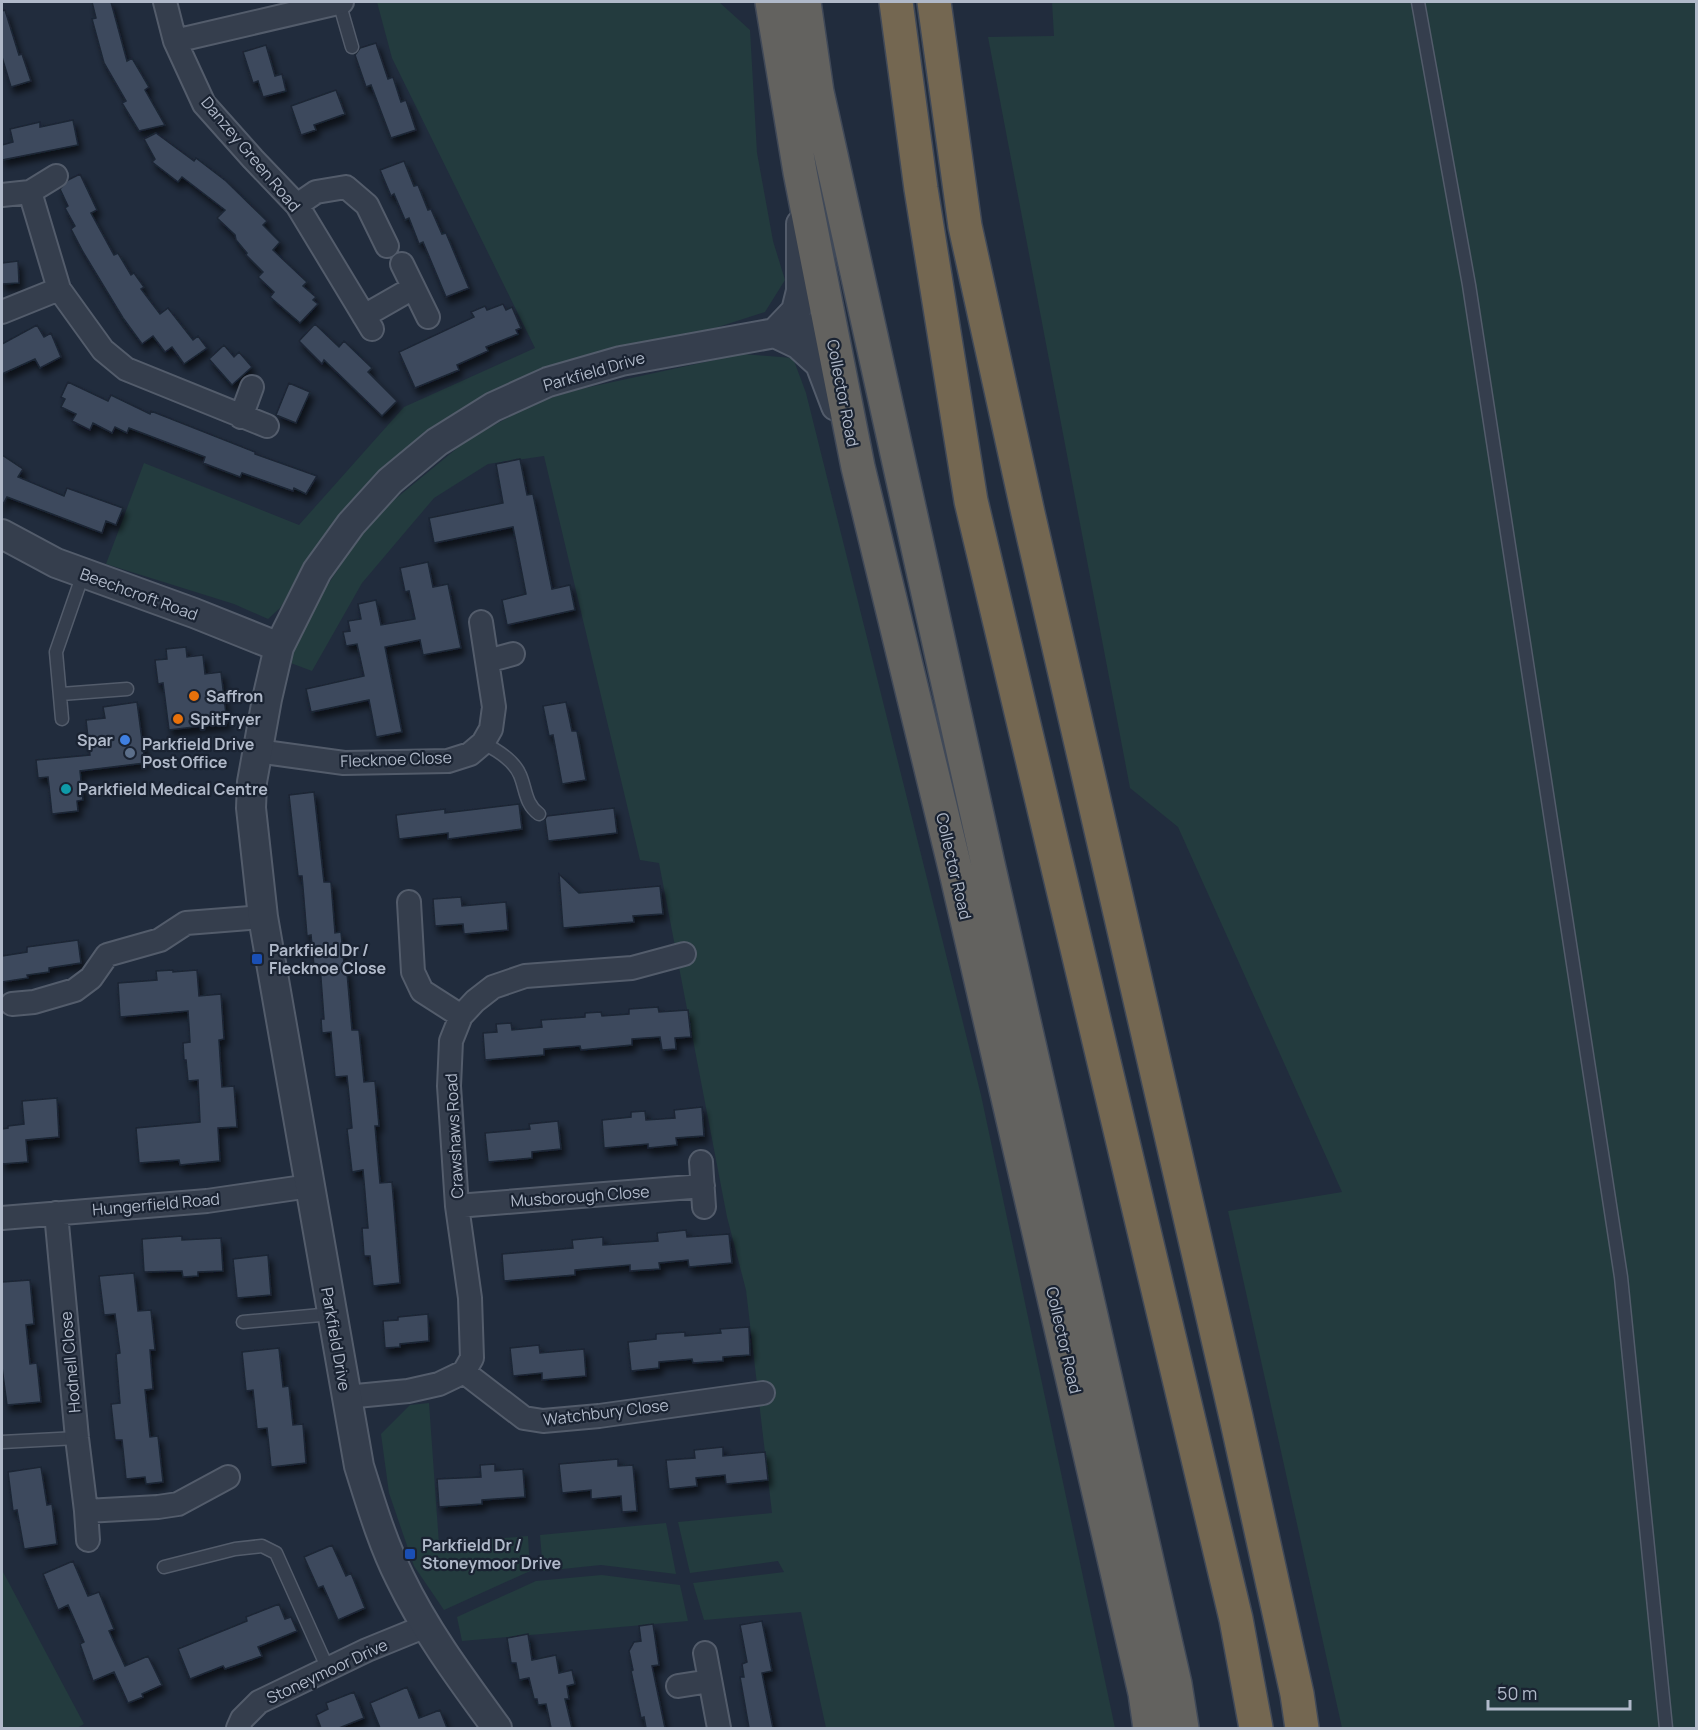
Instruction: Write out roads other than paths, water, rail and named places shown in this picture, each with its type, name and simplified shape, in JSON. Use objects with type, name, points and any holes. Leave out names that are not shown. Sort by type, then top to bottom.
[{"type":"highway","name":"Collector Road","points":[[772,2],[800,172],[858,467],[962,896],[1145,1693],[1150,1728]]},
{"type":"highway","name":"Collector Road","points":[[804,2],[817,92],[988,864],[1176,1684],[1182,1728]]},
{"type":"highway","points":[[896,2],[921,189],[971,501],[1236,1619],[1256,1728]]},
{"type":"highway","points":[[934,2],[968,237],[1030,524],[1236,1417],[1297,1694],[1302,1728]]},
{"type":"highway","points":[[817,92],[813,148],[840,290],[835,311],[829,322]]},
{"type":"street","name":"Danzey Green Road","points":[[165,2],[175,42],[204,104],[297,205],[368,322],[413,288]]},
{"type":"street","points":[[175,42],[340,2]]},
{"type":"street","points":[[800,172],[801,291],[796,311],[776,333],[798,344],[820,364],[858,467]]},
{"type":"street","points":[[2,195],[30,192],[57,176]]},
{"type":"street","points":[[297,205],[316,192],[346,187],[367,205],[387,246]]},
{"type":"street","points":[[30,192],[59,289],[103,350],[126,369],[267,426]]},
{"type":"street","points":[[402,264],[429,317]]},
{"type":"street","points":[[2,312],[59,289]]},
{"type":"street","name":"Parkfield Drive","points":[[497,1728],[434,1640],[400,1580],[380,1534],[359,1466],[263,917],[251,808],[257,752],[279,646],[317,572],[351,524],[390,481],[436,442],[493,407],[548,382],[621,361],[776,333],[804,332],[829,322]]},
{"type":"street","points":[[240,417],[252,387]]},
{"type":"street","name":"Beechcroft Road","points":[[2,534],[56,563],[83,574],[279,646]]},
{"type":"street","points":[[481,621],[494,707],[491,729],[483,743]]},
{"type":"street","points":[[487,661],[513,654]]},
{"type":"street","name":"Flecknoe Close","points":[[257,752],[344,763],[448,761],[470,754],[483,743]]},
{"type":"street","points":[[410,902],[413,972],[422,991],[460,1016]]},
{"type":"street","points":[[27,1009],[75,990],[91,978],[106,955],[159,940],[186,923],[263,917]]},
{"type":"street","name":"Crawshaws Road","points":[[464,1372],[472,1358],[470,1298],[458,1206],[449,1086],[451,1041],[460,1016],[493,987],[525,976],[632,968],[684,954]]},
{"type":"street","name":"Musborough Close","points":[[458,1206],[704,1197],[701,1162]]},
{"type":"street","name":"Hungerfield Road","points":[[2,1218],[207,1201],[310,1186]]},
{"type":"street","name":"Hodnell Close","points":[[56,1213],[88,1540]]},
{"type":"street","points":[[346,1397],[408,1391],[439,1384],[464,1372]]},
{"type":"street","name":"Watchbury Close","points":[[464,1372],[524,1418],[543,1421],[599,1416],[763,1393]]},
{"type":"street","points":[[86,1511],[178,1504],[228,1477]]},
{"type":"street","name":"Stoneymoor Drive","points":[[238,1728],[242,1719],[260,1702],[367,1650],[426,1626]]},
{"type":"street","points":[[705,1653],[719,1728]]},
{"type":"street","points":[[678,1686],[710,1681]]},
{"type":"lane","points":[[340,2],[352,46]]},
{"type":"lane","points":[[1418,2],[1468,285],[1621,1277],[1666,1728]]},
{"type":"lane","points":[[62,719],[56,652],[83,574]]},
{"type":"lane","points":[[61,694],[127,689]]},
{"type":"lane","points":[[483,743],[502,753],[519,772],[529,804],[538,814]]},
{"type":"lane","points":[[243,1322],[332,1314]]},
{"type":"lane","points":[[2,1442],[77,1438]]},
{"type":"lane","points":[[164,1567],[235,1549],[262,1546],[276,1553],[328,1669]]},
{"type":"place","name":"Saffron","points":[[194,696]]},
{"type":"place","name":"SpitFryer","points":[[178,719]]},
{"type":"place","name":"Spar","points":[[125,740]]},
{"type":"place","name":"Parkfield Drive Post Office","points":[[130,753]]},
{"type":"place","name":"Parkfield Medical Centre","points":[[66,789]]},
{"type":"place","name":"Parkfield Dr / Flecknoe Close","points":[[257,959]]},
{"type":"place","name":"Parkfield Dr / Stoneymoor Drive","points":[[410,1554]]}]
